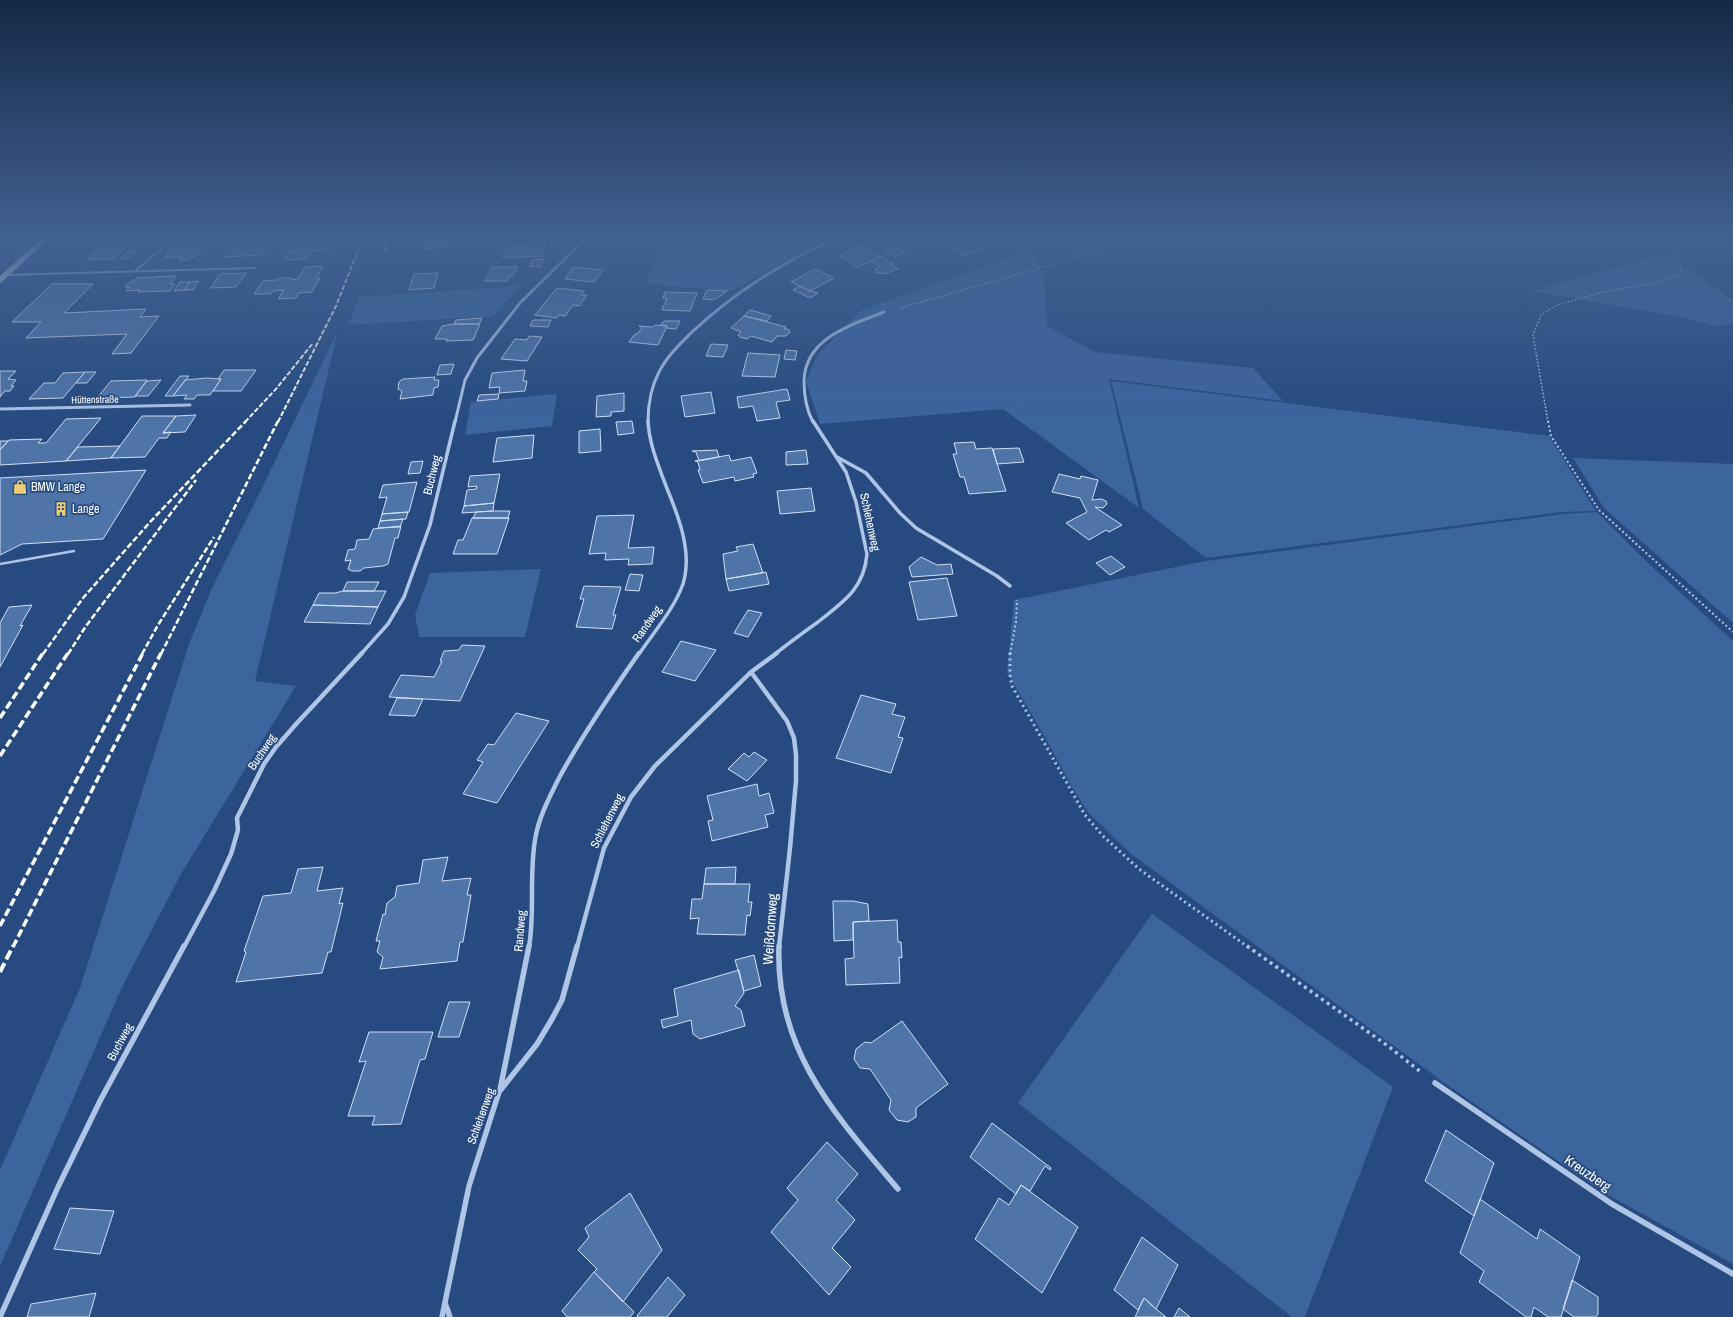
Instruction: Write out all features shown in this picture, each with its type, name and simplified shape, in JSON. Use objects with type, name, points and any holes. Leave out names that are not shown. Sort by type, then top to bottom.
[{"type":"street","name":"Buchweg","points":[[0,1317],[58,1187],[101,1098],[231,854],[236,836],[238,818],[245,800],[264,764],[276,747],[388,624],[404,596],[412,579],[430,525],[465,380],[469,370],[493,336],[524,299]]},
{"type":"street","name":"Randweg","points":[[499,1092],[531,938],[533,914],[531,875],[535,839],[540,819],[547,802],[568,762],[604,704],[673,605],[682,587],[685,575],[685,550],[682,536],[674,507],[662,477],[649,431],[648,410],[655,381],[663,365],[681,343],[732,299]]},
{"type":"street","name":"Schlehenweg","points":[[442,1317],[469,1186],[499,1092],[536,1044],[562,1000],[604,848],[631,797],[655,766],[751,672],[846,600],[858,586],[864,574],[867,554],[851,484],[845,470],[823,439],[812,418],[805,401],[803,388],[807,362],[814,350],[836,333],[884,312]]},
{"type":"street","name":"Hüttenstraße","points":[[0,409],[190,405]]},
{"type":"street","name":"Schlehenweg","points":[[837,457],[866,474],[900,513],[916,528],[997,576],[1010,586]]},
{"type":"street","name":"Weißdornweg","points":[[751,672],[788,722],[794,737],[796,755],[796,777],[789,860],[780,917],[778,948],[778,970],[783,1002],[791,1033],[803,1064],[817,1089],[840,1120],[898,1190]]},
{"type":"street","name":"Kreuzberg","points":[[1436,1083],[1612,1204],[1733,1274]]},
{"type":"street","points":[[445,1303],[450,1317]]},
{"type":"lane","points":[[0,564],[74,551]]},
{"type":"path","points":[[884,312],[928,299]]},
{"type":"path","points":[[1576,299],[1556,305],[1541,315],[1533,335],[1552,436],[1598,510],[1733,632]]},
{"type":"path","points":[[1010,586],[1018,601],[1018,612],[1009,666],[1009,676],[1012,686],[1085,816],[1103,836],[1139,869],[1436,1083]]},
{"type":"shaded area","points":[[358,299],[508,299],[494,316],[348,325]]},
{"type":"shaded area","points":[[892,299],[1045,299],[1047,326],[1095,352],[1253,368],[1283,401],[1109,379],[1139,508],[1003,409],[820,424],[806,381],[818,354],[862,310]]},
{"type":"shaded area","points":[[1581,299],[1733,300],[1733,324],[1715,326],[1676,316]]},
{"type":"shaded area","points":[[338,330],[255,681],[296,686],[181,874],[122,987],[0,1266],[0,1170],[80,988],[189,644],[212,588]]},
{"type":"shaded area","points":[[1111,381],[1549,436],[1596,511],[1561,512],[1206,558],[1143,509]]},
{"type":"shaded area","points":[[557,394],[552,426],[465,435],[471,402]]},
{"type":"shaded area","points":[[1573,458],[1733,464],[1733,623],[1604,508]]},
{"type":"shaded area","points":[[1597,512],[1645,560],[1733,641],[1733,1264],[1603,1192],[1446,1084],[1131,854],[1088,812],[1072,787],[1041,730],[1007,673],[1014,600],[1206,561],[1563,514]]},
{"type":"shaded area","points":[[541,569],[525,637],[419,637],[415,615],[430,573]]},
{"type":"shaded area","points":[[1152,914],[1393,1087],[1305,1317],[1292,1317],[1018,1103]]},
{"type":"building","points":[[36,299],[78,299],[64,313],[146,309],[140,317],[159,316],[131,353],[112,354],[127,334],[26,338],[41,322],[12,322]]},
{"type":"building","points":[[548,299],[584,299],[579,306],[573,305],[565,316],[559,315],[557,318],[535,315]]},
{"type":"building","points":[[666,299],[694,299],[690,311],[662,310]]},
{"type":"building","points":[[750,310],[771,316],[767,321],[744,316]]},
{"type":"building","points":[[744,316],[786,327],[784,329],[788,329],[790,332],[786,336],[777,336],[772,342],[751,336],[747,339],[740,337],[738,335],[741,332],[731,328]]},
{"type":"building","points":[[482,318],[479,324],[454,324],[456,320]]},
{"type":"building","points":[[533,320],[551,320],[548,327],[530,326]]},
{"type":"building","points":[[664,321],[680,321],[676,329],[666,328],[667,326],[661,325]]},
{"type":"building","points":[[454,324],[480,324],[473,340],[446,341],[447,339],[435,339],[442,326]]},
{"type":"building","points":[[655,325],[667,326],[658,345],[629,342],[643,327],[639,326],[653,327]]},
{"type":"building","points":[[529,336],[542,337],[527,361],[501,359],[515,339],[527,340]]},
{"type":"building","points":[[711,344],[728,345],[723,357],[706,356]]},
{"type":"building","points":[[786,350],[797,351],[795,360],[784,359]]},
{"type":"building","points":[[748,353],[780,355],[775,377],[742,376]]},
{"type":"building","points":[[454,364],[451,374],[437,375],[440,365]]},
{"type":"building","points":[[224,370],[256,370],[241,391],[213,391],[221,379],[218,379]]},
{"type":"building","points":[[525,370],[523,381],[527,381],[525,391],[499,393],[500,387],[489,388],[492,373]]},
{"type":"building","points":[[0,371],[16,371],[8,379],[16,380],[11,386],[14,386],[10,391],[5,391],[0,397]]},
{"type":"building","points":[[85,372],[63,398],[29,399],[44,383],[55,383],[63,373]]},
{"type":"building","points":[[85,372],[96,372],[87,383],[76,383]]},
{"type":"building","points":[[180,376],[189,376],[173,396],[165,396]]},
{"type":"building","points":[[435,377],[434,380],[439,380],[438,387],[434,388],[433,395],[400,399],[402,391],[398,389],[399,382],[403,379]]},
{"type":"building","points":[[207,378],[221,379],[210,395],[197,395],[194,399],[184,399],[187,395],[173,396],[185,380]]},
{"type":"building","points":[[147,380],[135,397],[97,398],[111,381]]},
{"type":"building","points":[[161,380],[148,396],[135,396],[147,381]]},
{"type":"building","points":[[787,389],[790,400],[776,402],[780,418],[757,421],[753,406],[739,408],[737,397]]},
{"type":"building","points":[[711,392],[715,413],[685,417],[681,396]]},
{"type":"building","points":[[624,393],[624,411],[611,412],[611,416],[596,417],[597,396]]},
{"type":"building","points":[[499,394],[498,399],[477,401],[479,395]]},
{"type":"building","points":[[196,415],[185,432],[163,433],[176,416]]},
{"type":"building","points":[[142,416],[176,416],[163,433],[171,432],[167,438],[159,438],[145,457],[111,458]]},
{"type":"building","points":[[101,418],[66,461],[0,465],[0,450],[9,440],[42,439],[38,443],[46,443],[66,419]]},
{"type":"building","points":[[632,421],[634,433],[618,435],[616,422]]},
{"type":"building","points":[[600,429],[601,451],[579,453],[579,431]]},
{"type":"building","points":[[534,435],[532,458],[493,462],[497,438]]},
{"type":"building","points":[[0,441],[8,441],[0,450]]},
{"type":"building","points":[[974,442],[976,449],[992,448],[1006,491],[969,494],[964,477],[960,477],[953,454],[957,454],[954,443]]},
{"type":"building","points":[[120,446],[111,458],[66,461],[78,447]]},
{"type":"building","points":[[1019,448],[1024,462],[997,464],[993,449]]},
{"type":"building","points":[[717,450],[719,457],[699,461],[696,452],[692,451]]},
{"type":"building","points":[[806,450],[808,464],[786,465],[786,452]]},
{"type":"building","points":[[729,455],[731,461],[751,457],[757,473],[753,474],[754,477],[735,481],[734,477],[703,483],[698,470],[700,470],[698,462],[695,461]]},
{"type":"building","points":[[423,461],[420,473],[408,474],[411,462]]},
{"type":"building","name":"Lange","points":[[146,470],[103,539],[22,544],[0,555],[0,478]]},
{"type":"building","points":[[500,474],[494,503],[464,506],[467,490],[476,489],[477,486],[468,487],[470,476]]},
{"type":"building","points":[[1059,474],[1080,479],[1081,476],[1098,480],[1092,500],[1101,499],[1106,501],[1107,504],[1103,508],[1095,507],[1122,525],[1109,532],[1106,530],[1089,540],[1066,523],[1087,512],[1080,498],[1052,492]]},
{"type":"building","points":[[417,482],[409,512],[382,514],[387,497],[379,498],[383,485]]},
{"type":"building","points":[[811,488],[815,511],[780,514],[777,491]]},
{"type":"building","points":[[494,503],[493,511],[462,513],[464,506]]},
{"type":"building","points":[[510,511],[508,518],[473,518],[476,512]]},
{"type":"building","points":[[408,512],[406,519],[380,521],[382,514]]},
{"type":"building","points":[[634,515],[628,548],[654,547],[652,564],[628,565],[629,559],[605,560],[606,553],[589,554],[597,516]]},
{"type":"building","points":[[472,518],[509,518],[497,554],[453,554],[458,540],[463,540]]},
{"type":"building","points":[[403,519],[400,527],[378,528],[380,521]]},
{"type":"building","points":[[401,526],[398,538],[395,538],[388,564],[364,568],[360,571],[352,571],[348,569],[351,560],[345,561],[348,550],[355,549],[357,540],[369,539],[373,529]]},
{"type":"building","points":[[753,544],[763,573],[726,579],[723,554],[738,551],[736,547]]},
{"type":"building","points":[[1111,556],[1125,567],[1110,575],[1096,563]]},
{"type":"building","points":[[921,557],[937,565],[951,564],[953,574],[912,577],[909,567]]},
{"type":"building","points":[[766,572],[769,584],[729,591],[726,579]]},
{"type":"building","points":[[630,574],[643,575],[639,591],[625,590]]},
{"type":"building","points":[[947,578],[957,616],[918,620],[909,582]]},
{"type":"building","points":[[347,582],[379,582],[374,591],[343,591]]},
{"type":"building","points":[[584,586],[621,587],[613,615],[616,615],[612,629],[576,627],[584,599],[580,599]]},
{"type":"building","points":[[343,591],[386,591],[378,607],[313,605],[319,593],[335,593]]},
{"type":"building","points":[[32,605],[0,667],[0,623],[9,607]]},
{"type":"building","points":[[313,605],[378,607],[370,624],[304,622]]},
{"type":"building","points":[[748,610],[762,613],[748,637],[734,633]]},
{"type":"building","points":[[681,641],[716,650],[695,681],[662,672]]},
{"type":"building","points":[[462,645],[485,646],[460,701],[389,697],[401,675],[434,677],[442,661],[440,661],[444,651],[459,650]]},
{"type":"building","points":[[861,695],[896,704],[892,714],[905,717],[898,737],[903,738],[891,773],[836,758]]},
{"type":"building","points":[[397,698],[423,699],[415,716],[389,715]]},
{"type":"building","points":[[516,713],[549,721],[497,803],[463,794],[483,762],[477,760],[488,744],[494,745]]},
{"type":"building","points":[[754,752],[767,760],[747,781],[728,769],[744,753],[749,757]]},
{"type":"building","points":[[757,784],[759,796],[769,793],[774,813],[765,815],[768,827],[712,841],[708,821],[713,820],[707,796]]},
{"type":"building","points":[[448,857],[442,881],[471,878],[467,895],[471,895],[463,942],[460,942],[457,961],[380,969],[383,957],[377,952],[380,941],[376,941],[383,914],[385,915],[387,903],[395,897],[397,886],[419,883],[423,860]]},
{"type":"building","points":[[323,867],[317,891],[343,888],[339,904],[343,903],[331,952],[328,952],[322,973],[236,982],[246,952],[244,951],[263,896],[291,893],[298,869]]},
{"type":"building","points":[[736,867],[735,884],[704,884],[706,868]]},
{"type":"building","points":[[704,884],[750,884],[748,902],[752,902],[750,916],[747,915],[745,935],[697,934],[699,918],[690,919],[692,899],[702,899]]},
{"type":"building","points":[[833,901],[853,901],[868,904],[869,921],[853,922],[853,940],[834,941]]},
{"type":"building","points":[[897,920],[898,942],[901,942],[902,958],[899,957],[900,983],[846,985],[845,959],[854,958],[853,922]]},
{"type":"building","points":[[754,955],[761,986],[744,991],[735,960]]},
{"type":"building","points":[[739,970],[744,993],[735,1006],[741,1010],[745,1026],[700,1039],[693,1034],[691,1020],[663,1028],[661,1020],[678,1016],[674,989]]},
{"type":"building","points":[[449,1002],[470,1002],[459,1037],[438,1037]]},
{"type":"building","points":[[902,1021],[948,1084],[916,1108],[916,1117],[908,1122],[897,1120],[889,1110],[891,1100],[870,1069],[860,1068],[854,1059],[856,1049],[865,1042],[871,1043]]},
{"type":"building","points":[[369,1032],[433,1032],[425,1059],[420,1060],[401,1124],[372,1125],[375,1116],[348,1116],[366,1061],[359,1062]]},
{"type":"building","points":[[992,1123],[1051,1168],[1050,1170],[1045,1166],[1030,1191],[1021,1185],[1016,1194],[970,1157]]},
{"type":"building","points":[[1446,1130],[1494,1163],[1474,1216],[1425,1181]]},
{"type":"building","points":[[827,1142],[858,1174],[836,1200],[855,1220],[832,1248],[851,1267],[829,1295],[771,1232],[798,1200],[787,1188]]},
{"type":"building","points":[[1021,1185],[1078,1227],[1042,1293],[975,1239],[999,1198],[1009,1205]]},
{"type":"building","points":[[630,1193],[662,1250],[623,1302],[594,1272],[597,1269],[578,1250],[589,1237],[585,1228]]},
{"type":"building","points":[[1480,1199],[1537,1239],[1540,1229],[1580,1257],[1561,1317],[1548,1317],[1534,1307],[1531,1317],[1526,1317],[1479,1282],[1484,1271],[1460,1253]]},
{"type":"building","points":[[70,1208],[114,1211],[100,1254],[54,1249]]},
{"type":"building","points":[[1142,1237],[1178,1265],[1156,1309],[1144,1298],[1138,1310],[1114,1290]]},
{"type":"building","points":[[594,1272],[634,1312],[630,1317],[567,1317],[562,1311]]},
{"type":"building","points":[[668,1277],[685,1295],[667,1317],[638,1317],[637,1316]]},
{"type":"building","points":[[1572,1280],[1598,1297],[1598,1314],[1596,1317],[1574,1317],[1563,1309]]},
{"type":"building","points":[[96,1293],[89,1317],[27,1317],[31,1304]]},
{"type":"building","points":[[1144,1298],[1156,1309],[1166,1317],[1135,1317]]},
{"type":"building","points":[[1179,1308],[1190,1317],[1174,1317]]},
{"type":"railway","points":[[278,422],[339,299]]},
{"type":"railway","points":[[245,422],[276,389],[313,343]]},
{"type":"railway","points":[[43,654],[83,598],[151,521],[246,421]]},
{"type":"railway","points":[[161,654],[278,421]]},
{"type":"railway","points":[[68,654],[86,626],[196,480]]},
{"type":"railway","points":[[142,654],[158,625],[214,537]]},
{"type":"railway","points":[[0,718],[43,653]]},
{"type":"railway","points":[[0,756],[68,653]]},
{"type":"railway","points":[[0,926],[143,653]]},
{"type":"railway","points":[[13,947],[161,653]]},
{"type":"railway","points":[[0,972],[13,946]]},
{"type":"place","name":"BMW Lange","points":[[20,487]]},
{"type":"place","name":"Lange","points":[[61,509]]}]
